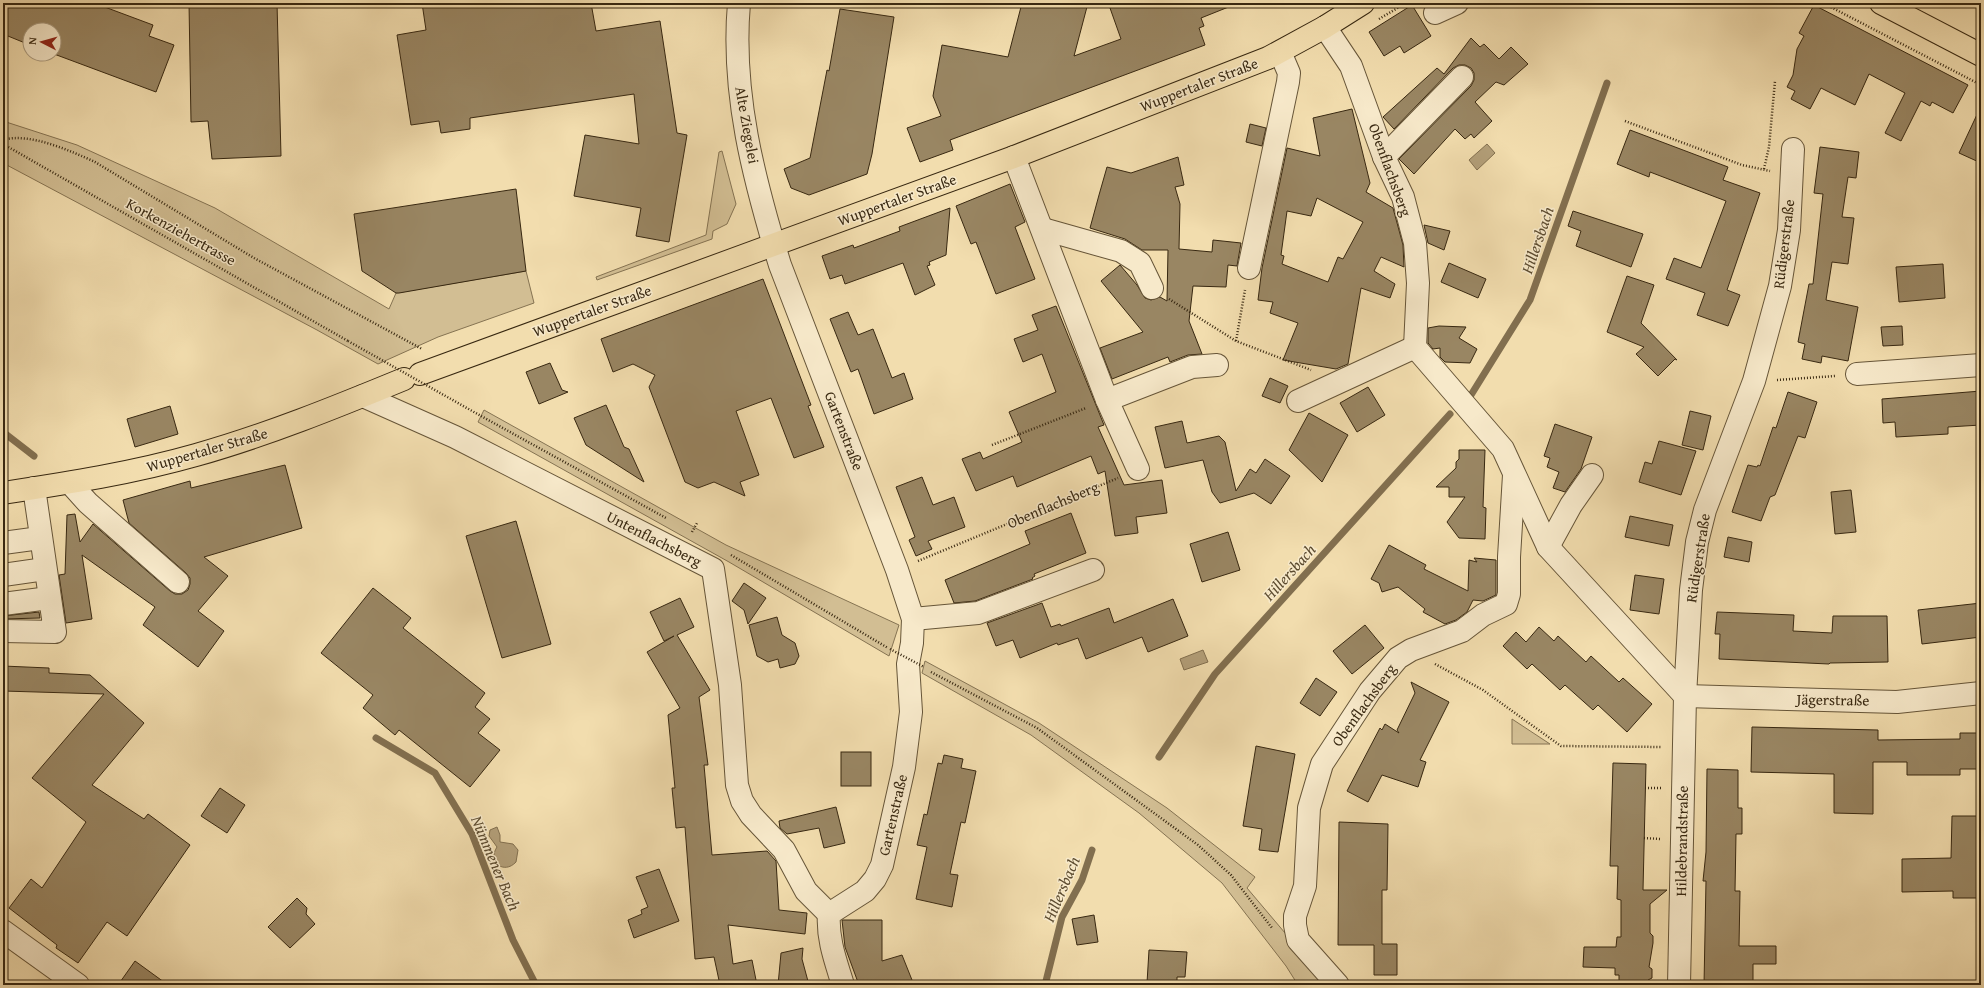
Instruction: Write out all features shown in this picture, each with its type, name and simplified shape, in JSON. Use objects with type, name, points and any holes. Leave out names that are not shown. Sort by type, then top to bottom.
[{"type":"main road","name":"Wuppertaler Straße","points":[[3,493],[70,483],[138,470],[197,455],[288,425],[412,377],[1014,157],[1280,52],[1325,27],[1363,3]]},
{"type":"main road","points":[[1880,3],[1981,55]]},
{"type":"street","name":"Alte Ziegelei","points":[[739,3],[737,54],[740,96],[746,135],[773,244]]},
{"type":"street","points":[[1435,13],[1457,3]]},
{"type":"street","name":"Obenflachsberg","points":[[1325,27],[1351,66],[1384,157],[1403,197],[1415,243],[1418,283],[1415,347],[1503,449],[1548,546],[1685,696]]},
{"type":"street","points":[[1250,268],[1288,82],[1289,73],[1280,52]]},
{"type":"street","points":[[1384,157],[1462,77]]},
{"type":"street","name":"Rüdigerstraße","points":[[1685,696],[1691,590],[1697,542],[1705,510],[1754,381],[1780,286],[1789,230],[1793,149]]},
{"type":"street","points":[[1014,157],[1043,229],[1107,400],[1138,469]]},
{"type":"street","points":[[1043,229],[1121,251],[1140,263],[1152,288]]},
{"type":"street","name":"Gartenstraße","points":[[773,244],[897,570],[913,619],[912,642],[908,664],[911,712],[908,742],[882,865],[875,879],[865,891],[829,914]]},
{"type":"street","points":[[1298,401],[1415,347]]},
{"type":"street","points":[[1107,400],[1192,367],[1218,365]]},
{"type":"street","points":[[1857,374],[1981,365]]},
{"type":"street","name":"Untenflachsberg","points":[[363,396],[455,438],[713,569],[730,684],[737,785],[742,801],[751,815],[784,850],[806,891],[829,914]]},
{"type":"street","name":"Obenflachsberg","points":[[1338,985],[1301,956],[1295,916],[1305,886],[1309,808],[1322,764],[1370,691],[1398,658],[1411,650],[1462,631],[1483,615],[1506,604],[1509,594],[1509,557],[1514,473]]},
{"type":"street","points":[[1548,546],[1571,505],[1592,474]]},
{"type":"street","points":[[70,483],[88,503],[178,582]]},
{"type":"street","points":[[3,631],[55,632],[40,538],[34,488]]},
{"type":"street","points":[[3,543],[40,538]]},
{"type":"street","points":[[3,575],[45,569]]},
{"type":"street","points":[[913,619],[978,613],[1094,570]]},
{"type":"street","points":[[3,604],[49,598]]},
{"type":"street","name":"Jägerstraße","points":[[1685,696],[1897,702],[1981,693]]},
{"type":"street","name":"Hildebrandstraße","points":[[1679,985],[1685,696]]},
{"type":"street","points":[[829,914],[828,929],[830,942],[843,985]]},
{"type":"street","points":[[3,931],[78,985]]},
{"type":"path","points":[[1823,3],[1981,85]]},
{"type":"path","points":[[1764,170],[1769,147],[1775,81]]},
{"type":"path","points":[[1625,122],[1735,162],[1764,170],[1792,175]]},
{"type":"path","points":[[3,140],[22,137],[70,151],[95,162],[254,258],[426,351]]},
{"type":"path","name":"Korkenziehertrasse","points":[[3,144],[481,416]]},
{"type":"path","points":[[1236,341],[1250,268]]},
{"type":"path","points":[[1152,288],[1236,341],[1340,381]]},
{"type":"path","points":[[1754,381],[1857,374]]},
{"type":"path","points":[[992,445],[1107,400]]},
{"type":"path","name":"Obenflachsberg","points":[[897,570],[1138,469]]},
{"type":"path","points":[[692,532],[697,523]]},
{"type":"path","points":[[890,649],[1037,728],[1193,841],[1231,875],[1276,934]]},
{"type":"path","points":[[1411,650],[1483,690],[1561,746],[1684,747]]},
{"type":"shaded area","points":[[3,121],[77,145],[215,208],[389,309],[396,293],[526,271],[534,303],[438,337],[378,364],[3,163]]},
{"type":"shaded area","points":[[722,151],[736,204],[727,224],[713,231],[712,239],[597,280],[596,277],[706,235],[719,152]]},
{"type":"shaded area","points":[[484,410],[726,545],[899,625],[889,656],[729,562],[478,422]]},
{"type":"shaded area","points":[[925,661],[1039,723],[1167,808],[1255,877],[1247,888],[1329,985],[1298,985],[1286,966],[1222,883],[1139,813],[1031,735],[922,673]]},
{"type":"shaded area","points":[[1512,719],[1550,744],[1512,744]]},
{"type":"water","points":[[1487,144],[1495,153],[1477,170],[1469,160]]},
{"type":"water","points":[[1203,650],[1208,662],[1184,670],[1180,659]]},
{"type":"water","points":[[497,827],[500,835],[500,842],[513,844],[518,850],[516,862],[511,866],[502,867],[495,862],[494,852],[497,847],[489,836],[490,830]]},
{"type":"building","points":[[3,3],[94,3],[153,25],[149,36],[174,45],[156,92],[62,57],[62,22],[22,22],[22,42],[3,34]]},
{"type":"building","points":[[189,3],[277,3],[281,156],[212,159],[208,121],[191,122]]},
{"type":"building","points":[[422,3],[591,3],[596,31],[660,21],[677,133],[687,135],[669,242],[636,236],[641,208],[574,196],[585,135],[639,144],[634,94],[470,118],[470,129],[441,133],[439,121],[411,125],[397,35],[426,30]]},
{"type":"building","points":[[1022,3],[1088,3],[1074,56],[1121,39],[1110,8],[1124,3],[1236,4],[1201,18],[1204,26],[1199,28],[1205,45],[950,140],[953,150],[920,162],[907,128],[941,116],[933,96],[942,45],[1008,57]]},
{"type":"building","points":[[1412,5],[1431,36],[1404,53],[1400,46],[1384,56],[1369,32]]},
{"type":"building","points":[[1814,5],[1968,85],[1953,113],[1932,102],[1930,106],[1921,101],[1901,141],[1885,133],[1905,93],[1869,74],[1855,105],[1821,88],[1810,109],[1791,99],[1795,91],[1787,87],[1793,75],[1797,49],[1804,36],[1799,33]]},
{"type":"building","points":[[840,9],[894,17],[872,154],[867,174],[809,195],[791,188],[784,169],[810,158],[827,70],[829,71]]},
{"type":"building","points":[[1471,38],[1480,47],[1484,44],[1499,59],[1511,47],[1528,64],[1504,85],[1496,82],[1475,102],[1492,121],[1474,138],[1471,134],[1465,139],[1455,129],[1414,174],[1399,159],[1471,86],[1474,80],[1474,73],[1471,68],[1465,65],[1459,65],[1453,68],[1394,129],[1383,117],[1437,68],[1444,74]]},
{"type":"building","points":[[1981,106],[1981,163],[1959,153]]},
{"type":"building","points":[[1352,109],[1370,183],[1366,192],[1393,208],[1403,245],[1404,267],[1381,257],[1374,271],[1395,284],[1390,298],[1361,288],[1348,364],[1336,369],[1283,360],[1298,323],[1270,313],[1273,302],[1258,300],[1262,268],[1287,148],[1320,156],[1313,118]],"holes":[[[1317,198],[1363,222],[1343,259],[1338,257],[1328,282],[1282,264],[1284,256],[1281,255],[1287,211],[1311,216]]]},
{"type":"building","points":[[1250,124],[1266,128],[1262,146],[1246,142]]},
{"type":"building","points":[[1630,130],[1728,167],[1723,180],[1760,193],[1727,290],[1740,295],[1728,326],[1697,315],[1705,293],[1666,279],[1674,258],[1701,268],[1726,201],[1650,172],[1649,177],[1617,164]]},
{"type":"building","points":[[1820,147],[1859,152],[1856,178],[1848,177],[1842,217],[1854,218],[1848,264],[1832,262],[1826,300],[1858,307],[1848,361],[1822,356],[1821,363],[1802,359],[1805,344],[1798,342],[1809,284],[1813,284],[1823,194],[1814,193]]},
{"type":"building","points":[[1178,157],[1184,185],[1175,187],[1180,204],[1179,249],[1212,252],[1213,240],[1241,243],[1237,266],[1228,265],[1226,287],[1193,286],[1189,321],[1202,354],[1188,355],[1170,362],[1168,357],[1112,379],[1100,348],[1143,332],[1101,281],[1120,265],[1137,285],[1145,298],[1151,300],[1160,297],[1167,301],[1168,250],[1142,250],[1125,239],[1090,228],[1107,167],[1131,173]]},
{"type":"building","points":[[1010,184],[1025,222],[1015,227],[1035,279],[996,294],[976,242],[971,244],[956,206]]},
{"type":"building","points":[[516,189],[526,271],[396,293],[362,271],[354,214]]},
{"type":"building","points":[[950,208],[946,255],[929,262],[930,265],[927,266],[935,285],[915,295],[903,263],[845,284],[842,275],[830,279],[822,256],[853,245],[854,248],[900,231],[899,227]]},
{"type":"building","points":[[1573,211],[1643,234],[1631,267],[1576,246],[1581,231],[1568,226]]},
{"type":"building","points":[[1424,225],[1450,231],[1444,250],[1428,243]]},
{"type":"building","points":[[1449,263],[1486,279],[1478,298],[1441,282]]},
{"type":"building","points":[[1943,264],[1945,298],[1899,302],[1896,267]]},
{"type":"building","points":[[1627,276],[1654,285],[1641,323],[1677,360],[1675,359],[1658,376],[1636,354],[1644,347],[1607,332]]},
{"type":"building","points":[[763,279],[811,405],[808,406],[824,447],[794,458],[771,398],[736,411],[759,475],[740,482],[745,496],[714,482],[698,488],[685,482],[649,387],[655,375],[633,364],[613,372],[601,339]]},
{"type":"building","points":[[1056,306],[1104,425],[1098,427],[1124,485],[1162,480],[1167,513],[1136,517],[1138,533],[1115,536],[1105,471],[1098,474],[1091,456],[1017,487],[1013,476],[976,491],[962,459],[980,452],[983,459],[1022,442],[1009,412],[1056,392],[1042,354],[1023,362],[1014,339],[1038,330],[1032,315]]},
{"type":"building","points":[[848,312],[858,335],[873,329],[892,378],[904,373],[913,399],[874,414],[858,369],[851,372],[830,319]]},
{"type":"building","points":[[1439,326],[1466,327],[1459,338],[1477,349],[1470,363],[1445,362],[1440,357],[1440,348],[1433,349],[1428,343],[1428,328]]},
{"type":"building","points":[[1902,326],[1903,345],[1883,346],[1881,327]]},
{"type":"building","points":[[550,363],[562,390],[568,392],[539,404],[526,372]]},
{"type":"building","points":[[1270,378],[1288,386],[1280,403],[1262,396]]},
{"type":"building","points":[[1368,387],[1385,415],[1357,432],[1340,403]]},
{"type":"building","points":[[1981,391],[1981,425],[1948,427],[1948,434],[1896,437],[1895,422],[1883,423],[1882,399]]},
{"type":"building","points":[[1788,392],[1817,402],[1805,438],[1798,436],[1775,495],[1770,497],[1761,521],[1732,512],[1748,465],[1757,467],[1758,465],[1760,466],[1773,427],[1776,428]]},
{"type":"building","points":[[606,405],[624,447],[629,449],[644,482],[586,445],[574,418]]},
{"type":"building","points":[[170,406],[178,434],[135,447],[127,419]]},
{"type":"building","points":[[1690,411],[1711,416],[1703,450],[1682,445]]},
{"type":"building","points":[[1309,413],[1348,435],[1322,482],[1289,450]]},
{"type":"building","points":[[1182,421],[1187,443],[1219,436],[1225,442],[1236,491],[1250,469],[1256,473],[1265,459],[1290,476],[1271,504],[1254,493],[1220,503],[1212,492],[1203,460],[1165,468],[1155,427]]},
{"type":"building","points":[[1555,424],[1592,437],[1581,469],[1565,492],[1553,488],[1559,472],[1547,467],[1550,458],[1544,456]]},
{"type":"building","points":[[1659,441],[1696,451],[1681,495],[1639,482],[1645,462],[1652,464]]},
{"type":"building","points":[[1459,450],[1485,450],[1483,507],[1486,508],[1485,539],[1459,538],[1447,522],[1465,497],[1449,497],[1449,487],[1436,487],[1456,468],[1456,462],[1459,459]]},
{"type":"building","points":[[285,465],[302,528],[204,557],[228,576],[198,611],[224,631],[198,667],[143,625],[155,607],[82,555],[92,619],[66,623],[59,575],[65,574],[67,515],[75,514],[80,542],[93,524],[170,591],[175,594],[182,594],[188,590],[190,578],[129,523],[123,500],[190,481],[191,488]]},
{"type":"building","points":[[922,477],[933,505],[954,497],[965,527],[928,541],[932,549],[916,556],[909,540],[915,537],[896,487]]},
{"type":"building","points":[[1851,490],[1856,532],[1835,534],[1831,492]]},
{"type":"building","points":[[1071,513],[1086,553],[1034,574],[1035,576],[1032,578],[1033,579],[975,601],[954,603],[945,580],[1030,544],[1025,531]]},
{"type":"building","points":[[1630,516],[1673,525],[1669,546],[1625,537]]},
{"type":"building","points":[[516,521],[551,644],[502,658],[466,536]]},
{"type":"building","points":[[1228,532],[1240,570],[1202,582],[1190,544]]},
{"type":"building","points":[[1728,537],[1752,542],[1749,562],[1724,557]]},
{"type":"building","points":[[1389,545],[1426,565],[1424,569],[1468,591],[1469,560],[1477,562],[1474,558],[1496,560],[1496,595],[1483,601],[1473,600],[1467,612],[1456,620],[1445,624],[1423,612],[1425,609],[1398,587],[1382,592],[1379,583],[1371,579]]},
{"type":"building","points":[[1635,575],[1664,579],[1659,614],[1630,610]]},
{"type":"building","points":[[744,583],[766,598],[748,624],[744,610],[732,601]]},
{"type":"building","points":[[373,588],[411,618],[403,628],[485,693],[475,707],[490,719],[478,733],[500,750],[470,787],[399,730],[395,735],[363,708],[373,695],[321,653]]},
{"type":"building","points":[[680,598],[694,627],[677,635],[710,690],[699,697],[708,765],[704,765],[712,855],[767,851],[776,861],[779,910],[807,913],[805,934],[728,925],[733,964],[752,960],[757,985],[720,985],[714,957],[695,959],[685,827],[676,828],[672,788],[675,788],[668,715],[680,708],[647,652],[674,636],[664,641],[650,612]]},
{"type":"building","points":[[1173,599],[1188,636],[1148,652],[1142,637],[1086,659],[1078,638],[1058,645],[1057,643],[1020,658],[1013,640],[996,646],[987,623],[1042,603],[1051,627],[1060,624],[1061,626],[1109,608],[1114,623]]},
{"type":"building","points":[[1981,603],[1981,637],[1922,644],[1918,610]]},
{"type":"building","points":[[39,612],[40,618],[3,619],[3,616]]},
{"type":"building","points":[[1717,612],[1794,615],[1793,631],[1832,633],[1833,616],[1887,616],[1888,662],[1829,664],[1719,659],[1720,634],[1715,634]]},
{"type":"building","points":[[777,617],[782,635],[795,643],[799,656],[795,664],[780,668],[778,659],[768,662],[757,656],[749,625]]},
{"type":"building","points":[[1365,625],[1384,648],[1352,674],[1333,651]]},
{"type":"building","points":[[1539,627],[1554,641],[1558,636],[1586,662],[1591,656],[1619,682],[1623,678],[1652,704],[1627,732],[1598,705],[1593,710],[1565,685],[1560,690],[1532,664],[1527,669],[1503,646],[1516,632],[1526,642]]},
{"type":"building","points":[[3,666],[49,668],[49,673],[90,675],[144,723],[92,785],[144,819],[148,814],[190,845],[127,936],[107,922],[78,963],[56,948],[57,945],[9,908],[31,879],[42,888],[86,822],[32,778],[104,694],[3,691]]},
{"type":"building","points":[[1316,678],[1337,692],[1320,716],[1300,703]]},
{"type":"building","points":[[1411,682],[1449,702],[1420,760],[1426,762],[1418,787],[1382,775],[1368,802],[1347,791],[1380,728],[1382,730],[1385,724],[1399,733],[1397,730],[1415,693]]},
{"type":"building","points":[[1752,727],[1878,730],[1878,740],[1960,739],[1960,733],[1981,733],[1981,769],[1960,769],[1960,775],[1907,775],[1907,762],[1873,762],[1873,814],[1834,813],[1834,774],[1751,772]]},
{"type":"building","points":[[1256,746],[1295,754],[1278,852],[1259,850],[1262,829],[1243,826]]},
{"type":"building","points":[[841,752],[871,752],[871,786],[841,786]]},
{"type":"building","points":[[944,755],[963,759],[961,768],[976,771],[965,823],[961,822],[950,874],[958,875],[952,907],[916,899],[927,847],[917,845],[924,814],[927,815],[938,763],[942,764]]},
{"type":"building","points":[[1613,763],[1646,764],[1643,890],[1667,890],[1650,904],[1650,933],[1653,936],[1653,943],[1649,967],[1652,969],[1652,978],[1648,980],[1648,985],[1619,985],[1619,975],[1615,975],[1615,968],[1583,967],[1584,947],[1616,947],[1617,937],[1621,937],[1621,900],[1617,899],[1618,866],[1610,866]]},
{"type":"building","points":[[1707,769],[1738,770],[1738,808],[1742,808],[1742,834],[1736,834],[1735,891],[1740,891],[1739,946],[1776,946],[1776,964],[1753,964],[1753,985],[1704,985],[1706,881],[1703,881],[1706,852]]},
{"type":"building","points":[[220,788],[245,805],[227,833],[201,816]]},
{"type":"building","points":[[836,807],[845,843],[824,848],[819,828],[787,834],[780,828],[779,821]]},
{"type":"building","points":[[1952,816],[1981,816],[1981,898],[1953,898],[1953,891],[1902,892],[1902,859],[1951,858]]},
{"type":"building","points":[[1339,822],[1388,824],[1387,890],[1382,890],[1382,944],[1397,944],[1397,975],[1374,975],[1374,945],[1338,945]]},
{"type":"building","points":[[659,869],[679,921],[634,938],[628,920],[642,914],[641,910],[648,907],[636,877]]},
{"type":"building","points":[[297,898],[307,908],[306,914],[315,924],[290,948],[268,927]]},
{"type":"building","points":[[1094,915],[1098,942],[1077,945],[1072,919]]},
{"type":"building","points":[[842,920],[882,920],[882,961],[902,955],[914,985],[859,985],[845,947]]},
{"type":"building","points":[[803,948],[802,959],[809,985],[778,985],[781,953]]},
{"type":"building","points":[[1149,950],[1187,952],[1185,977],[1177,977],[1177,985],[1147,983]]},
{"type":"building","points":[[135,961],[168,985],[118,985]]},
{"type":"waterway","name":"Hillersbach","points":[[1471,395],[1530,300],[1607,83]]},
{"type":"waterway","name":"Hillersbach","points":[[1159,757],[1215,674],[1450,414]]},
{"type":"waterway","name":"Nümmener Bach","points":[[3,432],[34,456]]},
{"type":"waterway","name":"Nümmener Bach","points":[[376,738],[435,773],[472,834],[513,940],[536,985]]},
{"type":"waterway","name":"Hillersbach","points":[[1045,985],[1062,917],[1082,880],[1092,850]]}]
